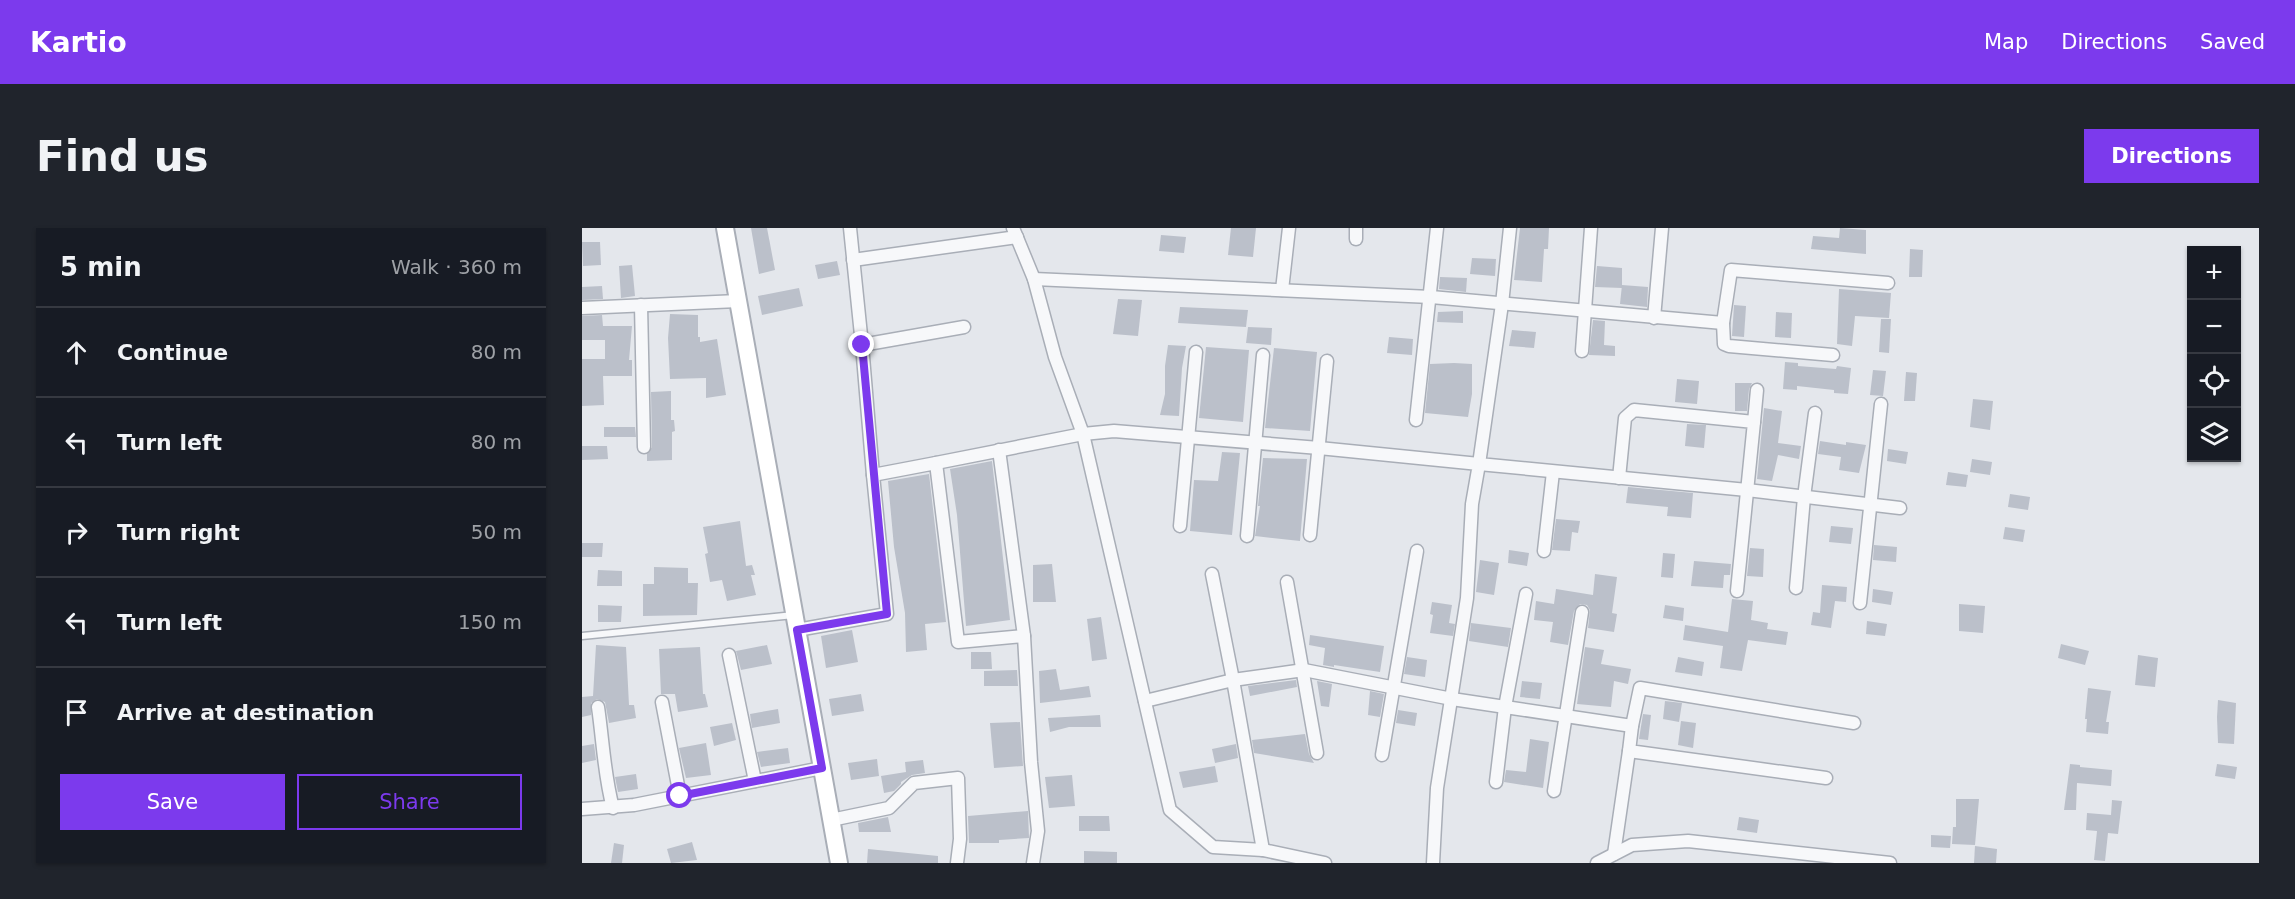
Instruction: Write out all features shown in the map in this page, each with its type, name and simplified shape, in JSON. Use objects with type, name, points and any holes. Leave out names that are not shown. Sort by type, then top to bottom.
[{"type":"main road","points":[[725,228],[839,863]]},
{"type":"street","points":[[796,622],[887,614],[850,228]]},
{"type":"street","points":[[1282,290],[1289,228]]},
{"type":"street","points":[[1416,420],[1437,228]]},
{"type":"street","points":[[1433,863],[1437,788],[1467,598],[1472,504],[1502,304],[1510,228]]},
{"type":"street","points":[[1582,351],[1591,228]]},
{"type":"street","points":[[1654,318],[1662,228]]},
{"type":"street","points":[[854,260],[1015,233],[1034,279],[1055,357],[1083,434],[1170,810],[1213,847],[1325,863]]},
{"type":"street","points":[[1833,355],[1724,344],[1723,323],[1731,270],[1888,283]]},
{"type":"street","points":[[1034,279],[1431,297],[1723,323]]},
{"type":"street","points":[[582,308],[738,301]]},
{"type":"street","points":[[641,305],[644,447]]},
{"type":"street","points":[[862,345],[964,327]]},
{"type":"street","points":[[1180,526],[1196,352]]},
{"type":"street","points":[[1246,536],[1263,356]]},
{"type":"street","points":[[1310,535],[1327,361]]},
{"type":"street","points":[[1737,591],[1756,390]]},
{"type":"street","points":[[1860,603],[1881,404]]},
{"type":"street","points":[[1619,478],[1625,418],[1634,410],[1754,422]]},
{"type":"street","points":[[1796,588],[1804,497],[1815,413]]},
{"type":"street","points":[[873,476],[1083,434],[1114,431],[1319,448],[1746,490],[1900,508]]},
{"type":"street","points":[[999,450],[1024,636],[1031,762],[1038,831],[1033,863]]},
{"type":"street","points":[[936,462],[958,642],[1024,636]]},
{"type":"street","points":[[1544,551],[1552,472]]},
{"type":"street","points":[[1382,755],[1417,551]]},
{"type":"street","points":[[1212,574],[1269,855]]},
{"type":"street","points":[[1287,582],[1317,753]]},
{"type":"street","points":[[1496,782],[1505,707],[1526,594]]},
{"type":"street","points":[[1554,791],[1582,612]]},
{"type":"street","points":[[729,655],[754,781]]},
{"type":"street","points":[[1145,701],[1233,681],[1304,670],[1452,699],[1632,726]]},
{"type":"street","points":[[1614,854],[1632,726],[1640,688],[1854,723]]},
{"type":"street","points":[[662,702],[680,796]]},
{"type":"street","points":[[598,707],[604,743],[606,780],[613,808]]},
{"type":"street","points":[[1629,751],[1826,778]]},
{"type":"street","points":[[582,809],[613,808],[822,768]]},
{"type":"street","points":[[831,820],[889,808],[914,783],[958,778],[960,839],[957,863]]},
{"type":"street","points":[[1597,863],[1632,845],[1688,841],[1890,863]]},
{"type":"lane","points":[[582,636],[796,622]]},
{"type":"building","points":[[751,228],[767,228],[775,270],[759,274]]},
{"type":"building","points":[[1231,228],[1256,228],[1253,257],[1228,255]]},
{"type":"building","points":[[1520,228],[1549,228],[1548,249],[1544,249],[1542,282],[1514,280]]},
{"type":"building","points":[[1840,228],[1866,230],[1866,254],[1811,249],[1813,236],[1839,238]]},
{"type":"building","points":[[1161,235],[1186,237],[1184,253],[1159,251]]},
{"type":"building","points":[[582,242],[600,242],[601,265],[583,266]]},
{"type":"building","points":[[1910,249],[1923,250],[1922,277],[1909,277]]},
{"type":"building","points":[[1472,258],[1496,259],[1495,276],[1470,274]]},
{"type":"building","points":[[837,261],[840,275],[818,279],[815,265]]},
{"type":"building","points":[[632,265],[635,296],[621,298],[619,266]]},
{"type":"building","points":[[1597,266],[1622,268],[1622,288],[1595,287]]},
{"type":"building","points":[[1440,277],[1467,278],[1466,292],[1439,289]]},
{"type":"building","points":[[1622,285],[1648,287],[1647,307],[1620,304]]},
{"type":"building","points":[[602,286],[603,299],[582,300],[582,287]]},
{"type":"building","points":[[799,288],[803,306],[762,315],[758,296]]},
{"type":"building","points":[[1839,289],[1891,293],[1889,318],[1855,316],[1852,346],[1837,344]]},
{"type":"building","points":[[1118,299],[1142,300],[1138,336],[1113,334]]},
{"type":"building","points":[[1734,305],[1746,306],[1744,337],[1732,336]]},
{"type":"building","points":[[1180,307],[1248,310],[1246,327],[1178,323]]},
{"type":"building","points":[[1463,311],[1463,323],[1437,322],[1438,312]]},
{"type":"building","points":[[1776,312],[1792,313],[1791,338],[1775,337]]},
{"type":"building","points":[[670,314],[698,315],[700,342],[717,339],[726,395],[706,398],[706,378],[670,379],[668,338]]},
{"type":"building","points":[[602,315],[603,326],[632,326],[629,360],[632,360],[632,376],[603,376],[604,405],[582,406],[582,359],[605,359],[605,340],[582,340],[582,316]]},
{"type":"building","points":[[1881,319],[1891,319],[1889,353],[1879,352]]},
{"type":"building","points":[[1593,320],[1605,321],[1604,345],[1615,346],[1615,356],[1589,355]]},
{"type":"building","points":[[1248,327],[1272,328],[1271,345],[1246,343]]},
{"type":"building","points":[[1512,330],[1536,332],[1534,348],[1509,346]]},
{"type":"building","points":[[1389,337],[1413,339],[1412,355],[1387,353]]},
{"type":"building","points":[[1168,345],[1186,346],[1179,416],[1160,415],[1165,394]]},
{"type":"building","points":[[1206,347],[1249,350],[1243,422],[1199,418]]},
{"type":"building","points":[[1274,348],[1317,352],[1310,431],[1265,428]]},
{"type":"building","points":[[1785,362],[1798,363],[1798,366],[1851,368],[1848,394],[1797,386],[1797,390],[1783,389]]},
{"type":"building","points":[[1430,364],[1472,364],[1472,394],[1468,417],[1425,413]]},
{"type":"building","points":[[1873,370],[1886,371],[1883,396],[1870,395]]},
{"type":"building","points":[[1906,372],[1917,373],[1915,401],[1904,401]]},
{"type":"building","points":[[1677,379],[1699,381],[1697,404],[1675,402]]},
{"type":"building","points":[[1735,383],[1752,383],[1749,389],[1747,411],[1735,411]]},
{"type":"building","points":[[671,391],[671,420],[674,420],[675,431],[672,432],[672,460],[647,461],[647,454],[652,447],[651,392]]},
{"type":"building","points":[[1973,399],[1993,401],[1990,430],[1970,427]]},
{"type":"building","points":[[1764,408],[1782,411],[1778,443],[1801,446],[1799,459],[1778,455],[1772,481],[1757,479]]},
{"type":"building","points":[[1687,424],[1706,425],[1704,448],[1685,446]]},
{"type":"building","points":[[604,427],[635,427],[636,437],[604,437]]},
{"type":"building","points":[[1820,441],[1866,445],[1859,473],[1839,470],[1841,457],[1818,454]]},
{"type":"building","points":[[582,446],[607,446],[608,459],[582,460]]},
{"type":"building","points":[[1888,449],[1908,452],[1906,464],[1887,461]]},
{"type":"building","points":[[1222,452],[1240,453],[1232,535],[1190,531],[1194,480],[1218,481]]},
{"type":"building","points":[[1263,458],[1307,459],[1300,541],[1255,536],[1260,506],[1258,506]]},
{"type":"building","points":[[1972,459],[1992,462],[1990,475],[1970,472]]},
{"type":"building","points":[[992,461],[1010,620],[966,626],[957,515],[950,469]]},
{"type":"building","points":[[1948,472],[1968,475],[1966,487],[1946,485]]},
{"type":"building","points":[[929,474],[946,622],[925,624],[927,650],[906,652],[905,613],[894,547],[888,481]]},
{"type":"building","points":[[1628,487],[1693,493],[1691,518],[1667,516],[1668,507],[1626,503]]},
{"type":"building","points":[[2010,494],[2030,497],[2028,510],[2008,507]]},
{"type":"building","points":[[1556,519],[1580,521],[1578,533],[1572,532],[1570,551],[1552,550]]},
{"type":"building","points":[[740,521],[746,566],[752,565],[755,575],[751,575],[756,595],[727,601],[722,580],[710,582],[703,527]]},
{"type":"building","points":[[1831,526],[1853,528],[1851,544],[1829,542]]},
{"type":"building","points":[[2005,527],[2025,530],[2023,542],[2003,539]]},
{"type":"building","points":[[582,543],[603,543],[602,557],[582,557]]},
{"type":"building","points":[[1874,545],[1897,547],[1896,562],[1873,560]]},
{"type":"building","points":[[1750,548],[1764,549],[1763,577],[1747,576]]},
{"type":"building","points":[[1509,550],[1529,553],[1527,566],[1508,563]]},
{"type":"building","points":[[1663,553],[1675,554],[1673,578],[1661,577]]},
{"type":"building","points":[[1480,560],[1499,563],[1494,595],[1476,592]]},
{"type":"building","points":[[1694,561],[1731,564],[1730,575],[1724,575],[1723,588],[1691,586]]},
{"type":"building","points":[[1052,564],[1056,602],[1033,602],[1033,565]]},
{"type":"building","points":[[654,567],[688,568],[688,583],[698,583],[697,615],[643,616],[643,584],[654,584]]},
{"type":"building","points":[[598,570],[622,571],[622,586],[597,586]]},
{"type":"building","points":[[1595,574],[1617,577],[1612,613],[1617,614],[1614,632],[1588,628],[1590,610],[1587,605],[1580,604],[1574,611],[1568,645],[1550,642],[1553,622],[1534,620],[1536,601],[1554,604],[1556,589],[1593,595]]},
{"type":"building","points":[[1822,585],[1847,587],[1846,602],[1835,601],[1831,628],[1811,625],[1813,612],[1820,613]]},
{"type":"building","points":[[1873,589],[1893,592],[1891,605],[1872,602]]},
{"type":"building","points":[[1732,599],[1753,601],[1751,620],[1768,623],[1767,629],[1788,632],[1786,645],[1748,640],[1742,671],[1720,668],[1723,646],[1683,640],[1685,625],[1728,632]]},
{"type":"building","points":[[1432,602],[1452,605],[1449,623],[1455,624],[1453,636],[1430,633],[1433,615],[1430,614]]},
{"type":"building","points":[[1959,604],[1985,606],[1983,633],[1959,631]]},
{"type":"building","points":[[598,605],[622,606],[621,622],[598,622]]},
{"type":"building","points":[[1665,605],[1684,608],[1683,621],[1663,618]]},
{"type":"building","points":[[1101,617],[1107,659],[1092,661],[1087,619]]},
{"type":"building","points":[[1867,621],[1887,624],[1885,636],[1866,634]]},
{"type":"building","points":[[1471,623],[1511,628],[1508,647],[1469,641]]},
{"type":"building","points":[[852,630],[858,662],[826,668],[821,636]]},
{"type":"building","points":[[1310,635],[1384,646],[1380,672],[1323,665],[1325,648],[1309,645]]},
{"type":"building","points":[[2061,644],[2089,651],[2085,665],[2058,658]]},
{"type":"building","points":[[596,645],[626,647],[629,705],[634,705],[636,718],[609,723],[605,702],[597,699],[591,703],[591,715],[582,717],[582,697],[593,696]]},
{"type":"building","points":[[767,645],[772,664],[741,670],[736,651]]},
{"type":"building","points":[[700,647],[703,694],[705,694],[708,707],[678,712],[675,694],[661,694],[659,649]]},
{"type":"building","points":[[1585,647],[1604,650],[1601,664],[1631,669],[1628,684],[1614,681],[1611,707],[1577,704]]},
{"type":"building","points":[[971,652],[991,652],[992,669],[971,669]]},
{"type":"building","points":[[2138,655],[2158,658],[2155,687],[2135,685]]},
{"type":"building","points":[[1407,657],[1427,660],[1425,677],[1404,674]]},
{"type":"building","points":[[1678,657],[1704,662],[1702,676],[1675,672]]},
{"type":"building","points":[[1056,669],[1060,690],[1089,686],[1091,697],[1040,703],[1039,671]]},
{"type":"building","points":[[1017,670],[1018,686],[984,686],[984,671]]},
{"type":"building","points":[[1296,680],[1297,687],[1250,696],[1248,686]]},
{"type":"building","points":[[1317,681],[1332,684],[1329,707],[1321,706]]},
{"type":"building","points":[[1522,681],[1542,683],[1540,699],[1520,697]]},
{"type":"building","points":[[2088,688],[2111,691],[2106,722],[2109,722],[2108,734],[2086,732]]},
{"type":"building","points":[[1370,691],[1384,694],[1380,717],[1368,715]]},
{"type":"building","points":[[861,694],[864,711],[832,716],[829,699]]},
{"type":"building","points":[[2218,700],[2236,703],[2234,744],[2218,743]]},
{"type":"building","points":[[1665,701],[1682,703],[1679,722],[1663,719]]},
{"type":"building","points":[[778,709],[780,723],[752,728],[750,714]]},
{"type":"building","points":[[1398,710],[1417,713],[1415,726],[1396,723]]},
{"type":"building","points":[[1643,714],[1651,715],[1648,740],[1639,739]]},
{"type":"building","points":[[1100,715],[1101,727],[1069,727],[1050,732],[1048,718]]},
{"type":"building","points":[[1681,721],[1696,723],[1693,748],[1678,745]]},
{"type":"building","points":[[1020,722],[1023,766],[994,768],[990,723]]},
{"type":"building","points":[[732,723],[736,740],[714,746],[710,727]]},
{"type":"building","points":[[1305,734],[1309,754],[1314,763],[1254,753],[1252,740]]},
{"type":"building","points":[[1530,739],[1549,742],[1543,788],[1504,782],[1506,770],[1526,772]]},
{"type":"building","points":[[706,743],[711,775],[686,778],[679,748]]},
{"type":"building","points":[[594,744],[596,760],[582,763],[582,746]]},
{"type":"building","points":[[1236,744],[1238,758],[1215,763],[1212,749]]},
{"type":"building","points":[[788,748],[790,763],[761,767],[757,752]]},
{"type":"building","points":[[877,759],[879,776],[851,780],[848,763]]},
{"type":"building","points":[[923,760],[925,773],[912,775],[901,782],[894,791],[884,793],[881,776],[906,772],[905,762]]},
{"type":"building","points":[[2070,764],[2112,770],[2111,786],[2077,783],[2076,810],[2064,810]]},
{"type":"building","points":[[2217,764],[2237,767],[2235,779],[2215,776]]},
{"type":"building","points":[[1215,766],[1218,782],[1183,788],[1179,772]]},
{"type":"building","points":[[636,774],[638,789],[618,792],[615,777]]},
{"type":"building","points":[[1072,775],[1075,806],[1049,808],[1045,777]]},
{"type":"building","points":[[1956,799],[1979,799],[1975,845],[1952,844],[1953,827],[1956,827]]},
{"type":"building","points":[[2112,800],[2122,801],[2118,834],[2108,833],[2105,861],[2094,860],[2097,831],[2086,830],[2087,813],[2111,815]]},
{"type":"building","points":[[1028,811],[1029,838],[999,840],[999,843],[969,843],[968,816]]},
{"type":"building","points":[[1079,816],[1109,816],[1110,831],[1079,831]]},
{"type":"building","points":[[888,817],[891,832],[859,832],[858,823]]},
{"type":"building","points":[[1739,817],[1759,820],[1757,833],[1737,830]]},
{"type":"building","points":[[1931,835],[1951,836],[1950,848],[1931,847]]},
{"type":"building","points":[[692,842],[697,860],[671,863],[667,849]]},
{"type":"building","points":[[614,843],[624,845],[622,863],[611,863]]},
{"type":"building","points":[[1975,846],[1997,849],[1996,863],[1974,863]]},
{"type":"building","points":[[868,849],[938,856],[938,863],[867,863]]},
{"type":"building","points":[[1084,851],[1117,852],[1117,863],[1084,863]]},
{"type":"route","points":[[680,796],[822,768],[797,630],[887,614],[862,345]]}]
